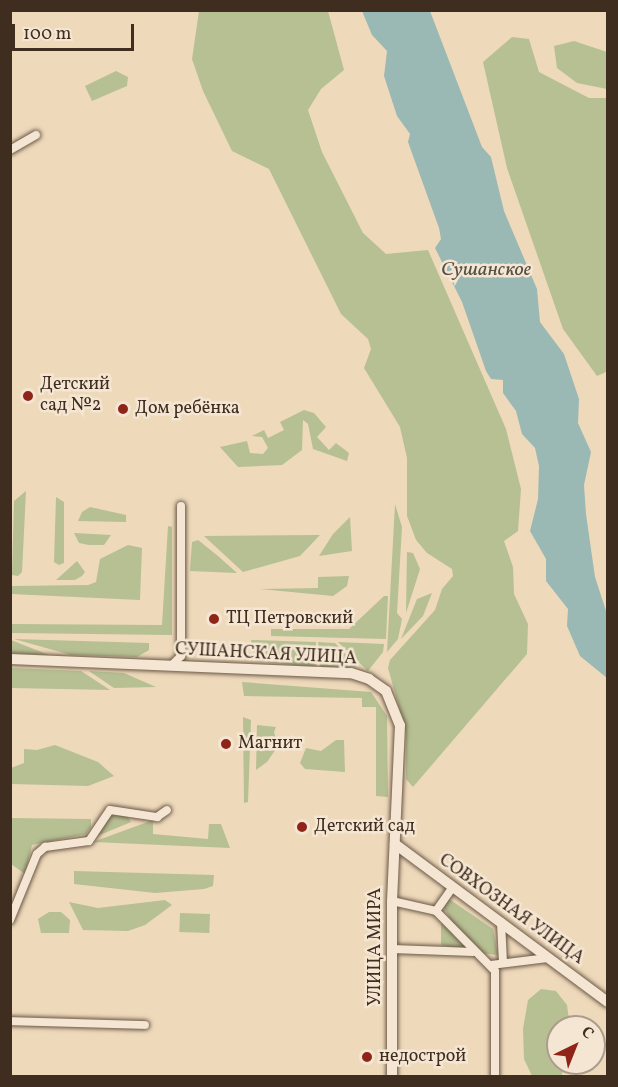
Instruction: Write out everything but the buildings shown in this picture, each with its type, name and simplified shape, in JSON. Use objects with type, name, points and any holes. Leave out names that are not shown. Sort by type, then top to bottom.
[{"type":"main road","name":"СУШАНСКАЯ УЛИЦА","points":[[10,659],[351,673],[374,682],[391,698],[400,725],[395,818]]},
{"type":"main road","name":"УЛИЦА МИРА","points":[[392,1077],[392,901],[395,818]]},
{"type":"main road","name":"СОВХОЗНАЯ УЛИЦА","points":[[395,843],[608,1002]]},
{"type":"street","points":[[10,150],[36,135]]},
{"type":"street","points":[[171,666],[182,656],[181,506]]},
{"type":"street","points":[[10,920],[37,854],[45,847],[89,841],[110,810],[157,817],[167,810]]},
{"type":"street","points":[[436,910],[453,887]]},
{"type":"street","points":[[392,901],[436,910],[473,952],[491,965],[496,985],[495,1077]]},
{"type":"street","points":[[501,922],[503,963]]},
{"type":"street","points":[[392,949],[473,952]]},
{"type":"street","points":[[491,965],[548,958]]},
{"type":"street","points":[[10,1021],[145,1025]]},
{"type":"green space","points":[[199,11],[328,11],[344,70],[321,89],[308,110],[322,152],[363,233],[386,254],[428,250],[506,429],[521,489],[518,531],[504,541],[513,567],[514,594],[528,624],[527,654],[413,787],[406,779],[406,732],[388,668],[390,660],[435,610],[442,589],[453,576],[452,569],[427,553],[416,540],[407,516],[407,458],[400,427],[364,368],[371,349],[368,339],[341,314],[269,169],[232,151],[203,91],[192,59]]},
{"type":"green space","points":[[512,37],[529,39],[539,72],[589,98],[607,98],[608,371],[597,376],[563,329],[507,168],[483,62]]},
{"type":"green space","points":[[574,41],[607,52],[607,89],[577,83],[557,68],[554,46]]},
{"type":"green space","points":[[116,71],[128,77],[127,86],[92,101],[85,86]]},
{"type":"green space","points":[[304,410],[314,413],[326,427],[317,437],[329,450],[336,443],[349,453],[347,461],[313,449],[308,424],[303,420],[302,450],[282,465],[238,467],[220,447],[247,441],[250,453],[263,454],[268,448],[262,437],[252,436],[264,430],[268,438],[284,430],[280,422]]},
{"type":"green space","points":[[26,491],[22,572],[18,576],[12,575],[14,501]]},
{"type":"green space","points":[[56,497],[64,502],[64,563],[59,565],[54,562]]},
{"type":"green space","points":[[395,504],[402,527],[397,613],[402,619],[398,639],[387,652]]},
{"type":"green space","points":[[90,507],[126,515],[126,522],[78,521],[82,512]]},
{"type":"green space","points":[[350,517],[352,551],[319,556],[333,534]]},
{"type":"green space","points":[[168,526],[172,527],[172,635],[11,633],[11,624],[162,625]]},
{"type":"green space","points":[[74,533],[111,535],[104,545],[89,545],[79,543]]},
{"type":"green space","points":[[320,535],[300,556],[243,572],[204,536]]},
{"type":"green space","points":[[198,540],[237,573],[190,571],[192,542]]},
{"type":"green space","points":[[128,545],[142,548],[140,600],[11,594],[12,586],[88,585],[96,582],[100,559]]},
{"type":"green space","points":[[407,552],[413,553],[420,569],[406,613]]},
{"type":"green space","points":[[77,561],[85,572],[82,576],[75,580],[56,580]]},
{"type":"green space","points":[[349,576],[347,586],[333,596],[260,589],[318,588],[318,577]]},
{"type":"green space","points":[[432,593],[423,616],[401,639],[417,599]]},
{"type":"green space","points":[[384,596],[388,596],[386,639],[271,636],[271,629],[349,629]]},
{"type":"green space","points":[[14,639],[149,643],[149,650],[137,657],[71,655]]},
{"type":"green space","points":[[11,640],[49,655],[11,653]]},
{"type":"green space","points":[[251,640],[316,642],[316,664],[314,667],[255,661]]},
{"type":"green space","points":[[318,642],[335,643],[358,667],[321,667]]},
{"type":"green space","points":[[338,642],[384,644],[383,652],[368,671]]},
{"type":"green space","points":[[11,668],[81,671],[110,690],[11,688]]},
{"type":"green space","points":[[89,671],[124,673],[156,687],[114,688]]},
{"type":"green space","points":[[242,682],[371,692],[387,716],[388,797],[376,796],[376,707],[362,707],[362,698],[244,696]]},
{"type":"green space","points":[[243,717],[251,720],[248,802],[244,803]]},
{"type":"green space","points":[[257,725],[276,727],[274,732],[278,746],[267,762],[256,770]]},
{"type":"green space","points":[[336,740],[344,740],[345,772],[305,769],[300,763],[306,748],[321,751]]},
{"type":"green space","points":[[55,745],[98,762],[114,776],[88,786],[11,784],[11,768],[24,763],[24,749],[37,750]]},
{"type":"green space","points":[[115,813],[127,816],[131,822],[95,837],[107,815]]},
{"type":"green space","points":[[11,818],[91,819],[91,827],[86,834],[32,845],[25,874],[11,864]]},
{"type":"green space","points":[[153,820],[153,834],[208,839],[209,824],[221,824],[230,848],[93,842]]},
{"type":"green space","points":[[74,871],[214,875],[213,886],[204,889],[155,893],[74,884]]},
{"type":"green space","points":[[449,899],[493,929],[498,955],[479,953],[453,924],[444,908]]},
{"type":"green space","points":[[165,900],[172,905],[145,925],[128,931],[83,930],[69,902],[98,908]]},
{"type":"green space","points":[[49,912],[61,912],[70,920],[69,933],[41,933],[38,919]]},
{"type":"green space","points":[[180,913],[210,914],[209,933],[179,932]]},
{"type":"green space","points":[[441,923],[448,928],[467,950],[441,945]]},
{"type":"green space","points":[[541,989],[556,991],[567,1005],[568,1015],[546,1015],[546,1075],[561,1076],[532,1076],[524,1059],[523,1029],[528,1000]]},
{"type":"water","name":"Сушанское","points":[[362,11],[430,11],[482,147],[491,157],[504,211],[537,289],[540,322],[564,354],[579,399],[578,423],[591,452],[584,485],[586,514],[595,577],[607,614],[607,678],[580,656],[567,626],[568,609],[546,581],[546,559],[530,531],[538,499],[539,466],[535,448],[522,434],[516,411],[503,393],[503,380],[491,379],[486,371],[462,302],[435,248],[441,239],[439,228],[408,142],[410,134],[397,116],[384,76],[387,51],[372,35]]},
{"type":"place","name":"Детский сад №2","points":[[28,396]]},
{"type":"place","name":"Дом ребёнка","points":[[123,409]]},
{"type":"place","name":"ТЦ Петровский","points":[[214,619]]},
{"type":"place","name":"Магнит","points":[[226,744]]},
{"type":"place","name":"Детский сад","points":[[302,827]]},
{"type":"place","name":"недострой","points":[[367,1057]]}]
